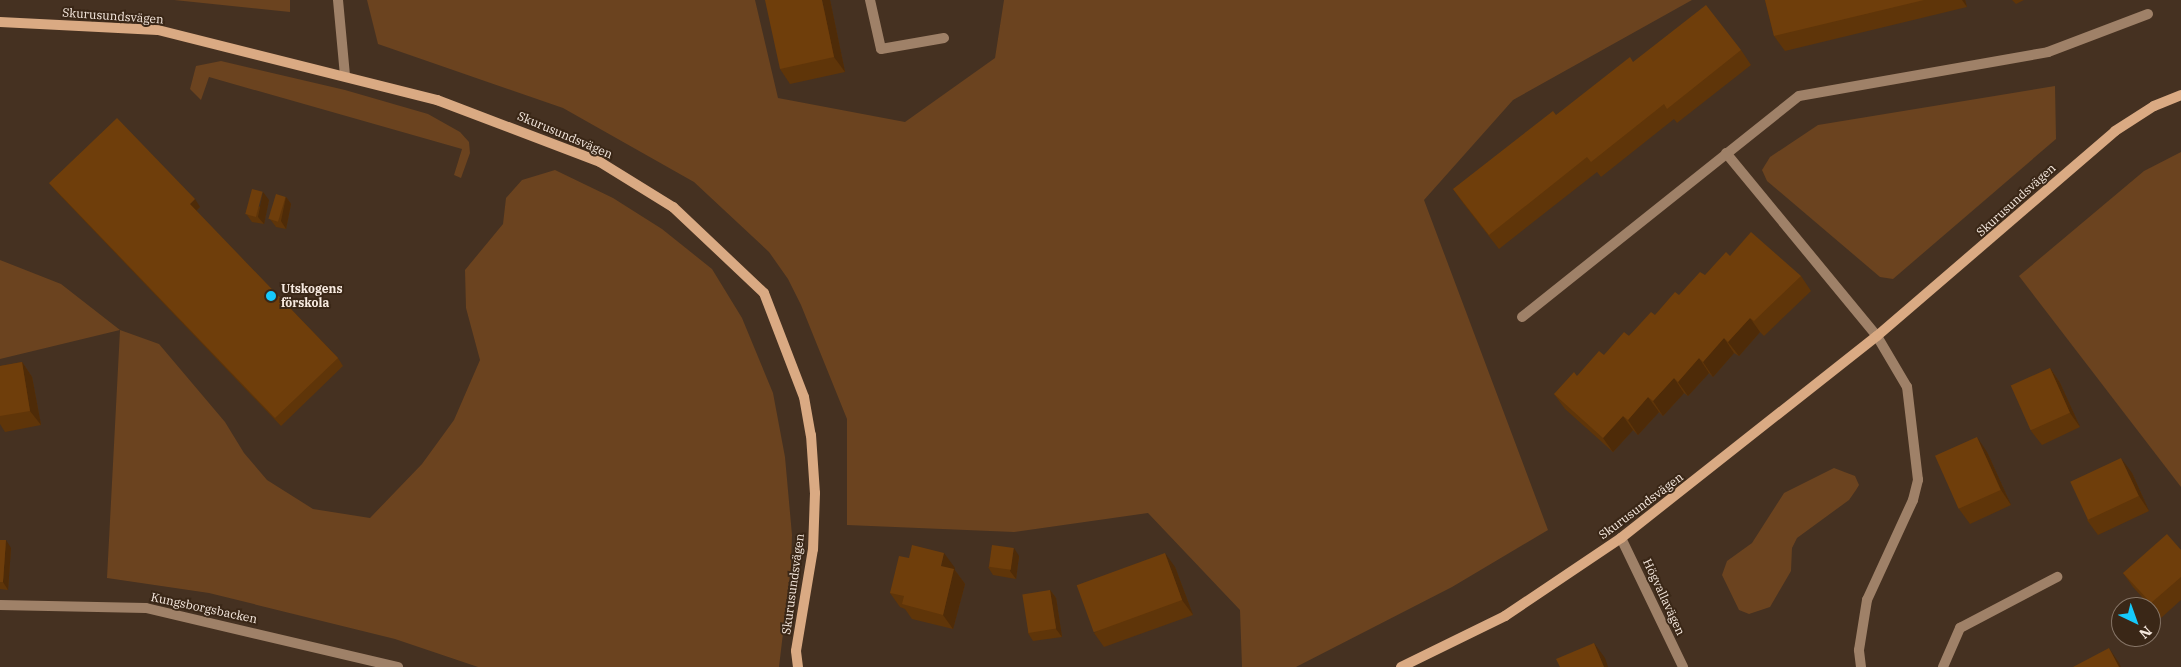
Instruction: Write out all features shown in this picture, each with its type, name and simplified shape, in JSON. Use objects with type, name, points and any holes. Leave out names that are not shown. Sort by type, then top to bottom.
[{"type":"street","points":[[338,0],[344,75]]},
{"type":"street","points":[[870,0],[881,49],[944,38]]},
{"type":"street","points":[[1522,317],[1799,96],[2048,52],[2148,14]]},
{"type":"street","name":"Skurusundsvägen","points":[[0,22],[158,30],[344,75],[445,103],[600,162],[673,207],[764,293],[804,397],[811,435],[815,493],[813,549],[796,651],[798,667]]},
{"type":"street","name":"Skurusundsvägen","points":[[1401,667],[1505,616],[1622,538],[1877,336],[2115,132],[2154,106],[2181,95]]},
{"type":"street","points":[[1726,153],[1877,336],[1907,387],[1918,480],[1913,500],[1867,600],[1859,650],[1861,667]]},
{"type":"street","name":"Högvallavägen","points":[[1622,538],[1683,667]]},
{"type":"street","points":[[1943,667],[1960,628],[2057,577]]},
{"type":"street","name":"Kungsborgsbacken","points":[[0,605],[146,608],[398,667]]},
{"type":"shaded area","points":[[174,0],[290,0],[290,12]]},
{"type":"shaded area","points":[[367,0],[755,0],[778,98],[905,122],[995,58],[1004,0],[1692,0],[1513,100],[1424,200],[1548,530],[1452,587],[1296,667],[1242,667],[1240,610],[1148,513],[1014,532],[847,525],[847,419],[801,305],[788,279],[769,252],[694,182],[563,108],[378,44]]},
{"type":"shaded area","points":[[221,61],[345,90],[428,114],[460,132],[469,142],[470,153],[461,178],[454,175],[462,149],[209,77],[201,100],[190,89],[196,66]]},
{"type":"shaded area","points":[[2055,86],[2056,139],[1893,279],[1880,277],[1767,181],[1762,170],[1770,157],[1818,125]]},
{"type":"shaded area","points":[[2181,152],[2181,487],[2019,276],[2144,171]]},
{"type":"shaded area","points":[[555,170],[613,198],[662,229],[712,269],[742,318],[773,393],[785,457],[792,535],[791,566],[779,667],[478,667],[395,639],[209,593],[107,578],[120,330],[159,344],[225,422],[244,453],[267,480],[313,509],[370,518],[422,464],[454,420],[480,360],[466,308],[465,270],[503,224],[506,198],[522,180]]},
{"type":"shaded area","points":[[0,260],[61,284],[120,330],[0,359]]},
{"type":"shaded area","points":[[1834,468],[1855,476],[1859,485],[1856,490],[1849,500],[1797,538],[1792,548],[1791,571],[1770,607],[1749,614],[1739,610],[1722,575],[1727,561],[1752,543],[1784,493]]},
{"type":"building","points":[[765,0],[822,0],[834,57],[780,69]]},
{"type":"building","points":[[1765,0],[1924,0],[1774,36]]},
{"type":"building","points":[[1706,5],[1741,50],[1667,109],[1664,104],[1591,162],[1587,157],[1489,235],[1453,189],[1553,111],[1556,115],[1630,57],[1633,62]]},
{"type":"building","points":[[117,118],[195,199],[190,204],[338,358],[275,418],[49,183]]},
{"type":"building","points":[[252,189],[263,192],[256,217],[245,214]]},
{"type":"building","points":[[276,194],[286,197],[278,222],[268,219]]},
{"type":"building","points":[[1751,232],[1801,276],[1754,321],[1750,318],[1728,342],[1724,338],[1703,362],[1699,358],[1678,382],[1674,378],[1653,401],[1648,397],[1628,420],[1623,416],[1603,438],[1554,394],[1574,372],[1577,376],[1599,351],[1604,355],[1624,332],[1629,336],[1651,312],[1655,315],[1675,292],[1679,295],[1700,272],[1705,275],[1726,252],[1730,256]]},
{"type":"building","points":[[22,362],[30,411],[0,416],[0,366]]},
{"type":"building","points":[[2050,368],[2070,413],[2031,430],[2011,385]]},
{"type":"building","points":[[1977,437],[2001,490],[1959,509],[1935,456]]},
{"type":"building","points":[[2121,458],[2139,496],[2088,520],[2070,482]]},
{"type":"building","points":[[2167,534],[2181,550],[2181,577],[2158,597],[2145,597],[2123,573]]},
{"type":"building","points":[[0,540],[6,540],[3,582],[0,582]]},
{"type":"building","points":[[912,545],[944,553],[941,566],[954,569],[943,615],[902,604],[904,596],[890,593],[899,556],[909,558]]},
{"type":"building","points":[[992,545],[1014,548],[1011,570],[989,567]]},
{"type":"building","points":[[1165,553],[1182,600],[1094,632],[1077,585]]},
{"type":"building","points":[[1050,590],[1056,629],[1028,633],[1022,594]]},
{"type":"building","points":[[1594,643],[1604,667],[1560,667],[1556,659]]},
{"type":"building","points":[[2109,648],[2119,667],[2073,667]]},
{"type":"place","name":"Utskogens förskola","points":[[271,296]]}]
